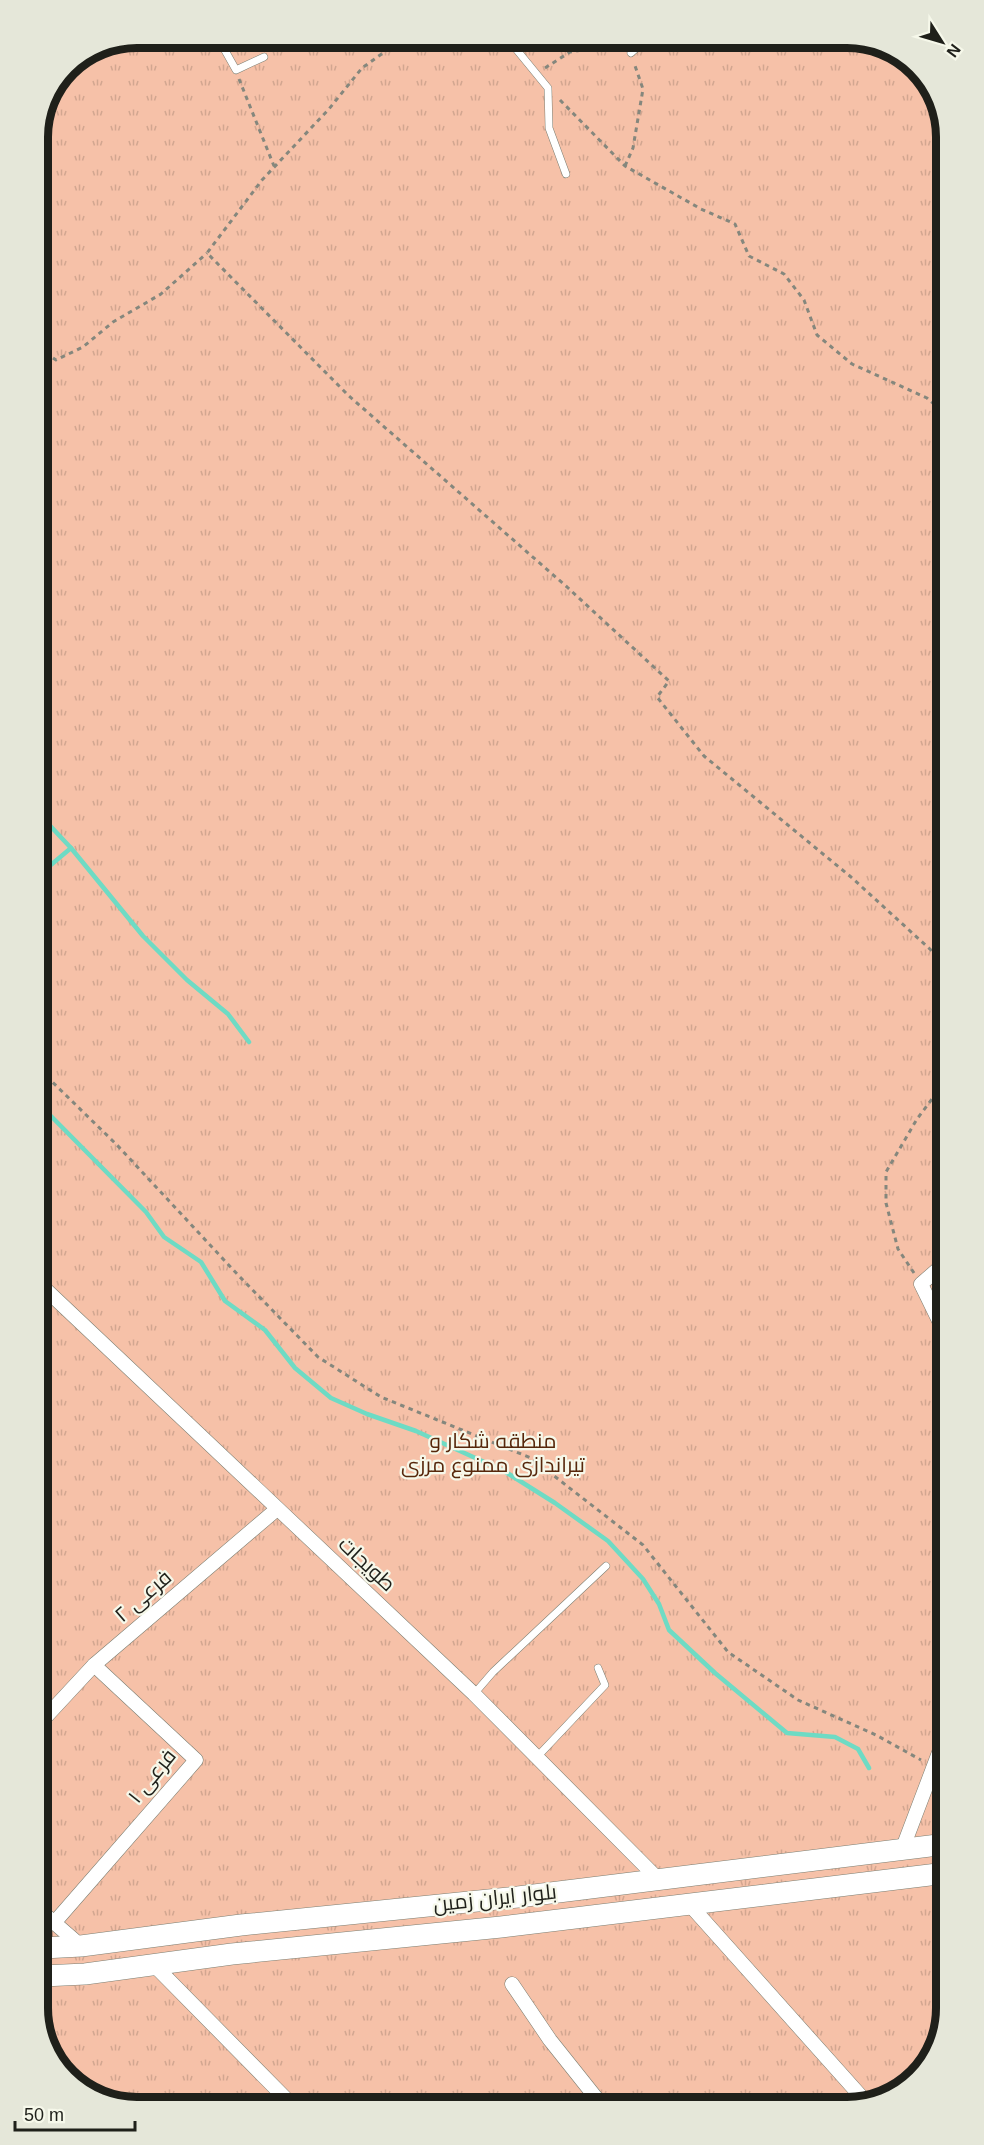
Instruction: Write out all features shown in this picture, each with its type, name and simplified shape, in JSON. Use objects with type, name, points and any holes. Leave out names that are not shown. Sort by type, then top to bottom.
[{"type":"main road","name":"بلوار ایران زمین","points":[[48,1948],[81,1946],[241,1925],[518,1897],[936,1845]]},
{"type":"main road","name":"بلوار ایران زمین","points":[[48,1976],[85,1974],[232,1954],[501,1928],[936,1874]]},
{"type":"street","points":[[936,1271],[921,1284],[936,1315]]},
{"type":"street","name":"طویجات","points":[[48,1292],[474,1694],[658,1879]]},
{"type":"street","name":"فرعی ۲","points":[[48,1715],[94,1665],[277,1509]]},
{"type":"street","name":"فرعی ۱","points":[[54,1923],[196,1760],[94,1665]]},
{"type":"street","points":[[902,1850],[936,1759]]},
{"type":"street","points":[[690,1905],[860,2096]]},
{"type":"street","points":[[48,1918],[81,1946]]},
{"type":"street","points":[[154,1965],[284,2097]]},
{"type":"street","points":[[512,1984],[550,2040],[595,2097]]},
{"type":"lane","points":[[224,48],[236,70],[264,57]]},
{"type":"lane","points":[[515,48],[548,88],[549,128],[566,174]]},
{"type":"lane","points":[[631,53],[637,48]]},
{"type":"lane","points":[[474,1694],[493,1672],[606,1566]]},
{"type":"lane","points":[[537,1757],[605,1685],[598,1668]]},
{"type":"path","points":[[48,355],[56,360],[83,347],[113,322],[161,294],[207,253],[274,166],[329,110],[362,68],[390,48]]},
{"type":"path","points":[[536,74],[570,52],[594,48]]},
{"type":"path","points":[[613,48],[631,53],[643,89],[633,148],[625,166]]},
{"type":"path","points":[[236,70],[274,166]]},
{"type":"path","points":[[548,88],[625,166],[700,209],[735,224],[749,256],[784,274],[804,300],[817,334],[852,364],[927,398],[936,406]]},
{"type":"path","points":[[207,253],[349,396],[567,587],[669,681],[657,696],[704,756],[850,877],[936,955]]},
{"type":"path","points":[[48,1078],[117,1145],[318,1357],[381,1397],[531,1458],[643,1545],[729,1652],[798,1700],[876,1735],[933,1766]]},
{"type":"path","points":[[921,1284],[898,1249],[886,1203],[886,1172],[917,1119],[936,1094]]},
{"type":"green space","name":"منطقه شکار و تیراندازی ممنوع مرزی","points":[[137,48],[853,48],[881,55],[901,66],[918,83],[931,108],[936,137],[936,2008],[931,2037],[921,2058],[901,2079],[876,2092],[847,2097],[131,2097],[103,2090],[83,2079],[63,2058],[53,2037],[48,2008],[48,131],[57,98],[66,83],[87,63],[103,55]]},
{"type":"waterway","points":[[48,824],[71,848]]},
{"type":"waterway","points":[[48,867],[71,848],[143,936],[187,980],[228,1014],[249,1042]]},
{"type":"waterway","points":[[48,1113],[146,1212],[164,1237],[201,1262],[225,1301],[265,1330],[295,1368],[331,1398],[367,1414],[416,1431],[504,1471],[555,1503],[608,1541],[643,1579],[659,1604],[669,1630],[715,1673],[787,1733],[835,1737],[858,1749],[869,1768]]}]
